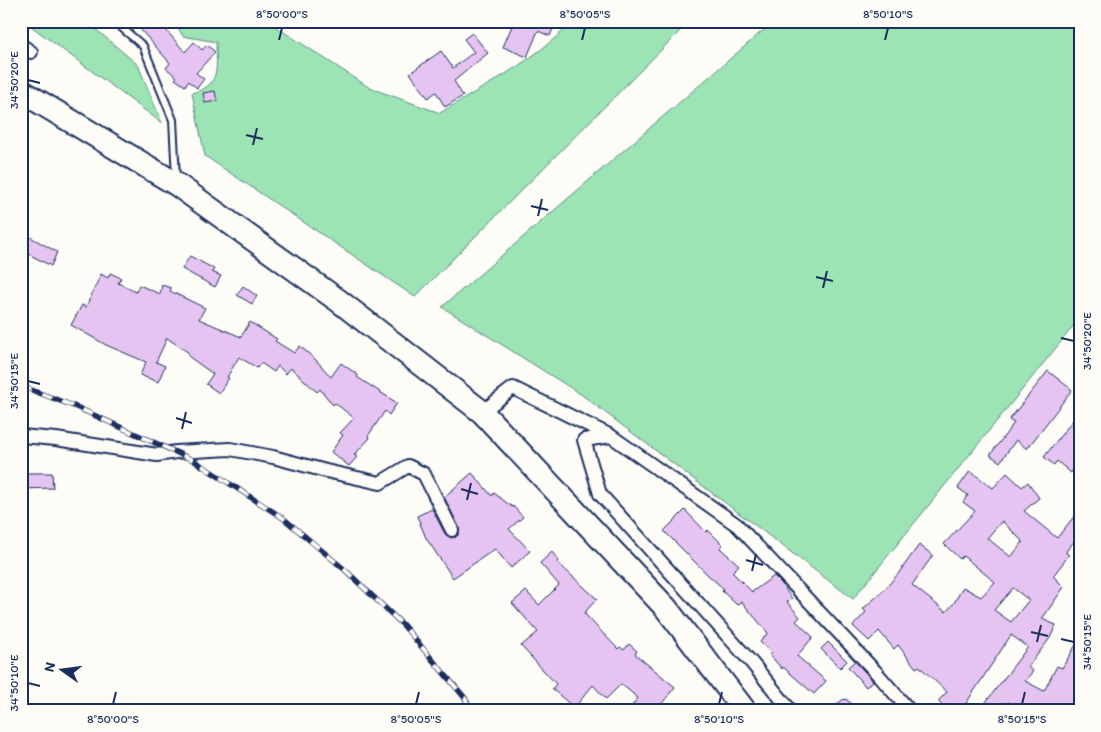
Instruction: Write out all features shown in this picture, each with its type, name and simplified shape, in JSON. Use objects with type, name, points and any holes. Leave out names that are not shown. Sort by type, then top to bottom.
[{"type":"highway","points":[[21,92],[176,184],[339,301],[482,412],[666,608],[745,711]]},
{"type":"street","points":[[482,412],[513,388],[612,436],[737,525],[874,670],[910,711]]},
{"type":"street","points":[[21,436],[56,439],[157,455],[230,449],[380,483],[408,466],[424,474],[452,530]]},
{"type":"street","points":[[612,436],[584,440],[600,494],[744,655],[791,711]]},
{"type":"lane","points":[[114,21],[143,46],[174,120],[176,184]]},
{"type":"green space","points":[[24,21],[86,21],[138,65],[162,123]]},
{"type":"green space","points":[[174,21],[267,21],[370,88],[440,113],[527,60],[559,35],[573,21],[690,21],[415,297],[205,156],[192,93],[202,90],[213,80],[216,67],[216,42],[183,36]]},
{"type":"green space","points":[[774,21],[1080,21],[1080,313],[1072,328],[853,599],[582,395],[442,307]]},
{"type":"building","points":[[133,21],[158,21],[185,52],[194,42],[202,50],[207,45],[215,52],[196,73],[204,79],[197,88],[188,81],[185,86],[175,79],[177,77],[166,68],[170,63]]},
{"type":"building","points":[[514,21],[556,21],[550,36],[538,31],[527,57],[503,47]]},
{"type":"building","points":[[472,33],[488,53],[454,81],[463,96],[445,107],[436,92],[428,98],[410,73],[441,51],[453,68],[474,52],[464,39]]},
{"type":"building","points":[[215,91],[217,101],[205,103],[203,93]]},
{"type":"building","points":[[25,234],[57,252],[51,266],[21,250],[21,243]]},
{"type":"building","points":[[190,256],[214,269],[212,272],[221,276],[215,287],[182,269]]},
{"type":"building","points":[[110,273],[121,278],[118,283],[136,292],[139,285],[160,294],[162,285],[171,288],[170,291],[205,308],[199,319],[241,337],[250,322],[277,339],[275,341],[294,353],[300,346],[331,377],[341,363],[358,375],[357,377],[397,403],[389,415],[385,411],[368,436],[370,438],[354,455],[357,457],[349,466],[331,452],[343,435],[340,433],[354,418],[335,403],[333,405],[320,389],[317,392],[291,368],[286,374],[278,366],[274,372],[261,363],[257,368],[239,357],[219,393],[206,384],[213,374],[188,356],[189,353],[167,338],[156,362],[165,366],[158,382],[140,375],[146,362],[106,345],[71,325],[82,305],[86,307],[101,274],[108,278]]},
{"type":"building","points":[[243,286],[257,296],[252,304],[237,295]]},
{"type":"building","points":[[1048,371],[1072,390],[1027,449],[1016,440],[1000,462],[990,455],[1014,423],[1009,420]]},
{"type":"building","points":[[1080,411],[1080,477],[1072,471],[1071,473],[1057,461],[1054,465],[1044,457]]},
{"type":"building","points":[[970,471],[993,488],[1007,473],[1022,487],[1028,482],[1039,498],[1024,511],[1057,538],[1080,509],[1080,534],[1067,550],[1066,553],[1069,555],[1053,576],[1064,587],[1042,619],[1056,625],[1050,638],[1028,667],[1033,671],[1025,681],[1044,691],[1057,666],[1062,668],[1080,638],[1080,688],[1077,700],[1080,700],[1080,711],[1024,711],[1008,702],[1000,711],[979,711],[1028,647],[1011,635],[961,711],[947,711],[938,701],[947,692],[919,666],[916,668],[898,645],[894,649],[879,631],[869,641],[853,626],[866,612],[863,609],[898,574],[919,545],[933,555],[912,585],[946,612],[954,603],[963,587],[981,597],[995,582],[963,556],[960,559],[944,544],[975,511],[963,502],[968,495],[958,488]],"holes":[[[1002,521],[1023,542],[1011,557],[987,538]],[[1013,588],[1029,600],[1011,622],[994,610]]]},
{"type":"building","points":[[21,473],[52,473],[53,488],[21,489]]},
{"type":"building","points":[[472,473],[492,496],[494,493],[513,506],[523,517],[509,529],[530,551],[511,568],[495,549],[453,578],[426,538],[417,516],[432,509],[445,534],[451,538],[456,537],[459,534],[459,527],[444,497]]},
{"type":"building","points":[[685,510],[706,532],[708,530],[723,545],[720,548],[739,565],[732,572],[752,592],[774,576],[781,583],[792,599],[787,602],[800,617],[796,621],[813,637],[797,656],[826,681],[814,694],[783,667],[782,669],[770,655],[772,653],[760,642],[768,633],[741,601],[737,605],[722,591],[724,589],[664,531]]},
{"type":"building","points":[[552,552],[559,561],[557,562],[597,599],[584,613],[618,649],[620,647],[624,650],[629,644],[637,651],[635,654],[675,687],[656,711],[628,711],[638,698],[621,684],[606,699],[593,685],[575,707],[552,689],[556,684],[521,646],[538,632],[512,603],[526,591],[539,605],[559,585],[540,563]]},
{"type":"building","points":[[828,642],[847,661],[840,668],[821,649]]},
{"type":"building","points":[[855,661],[873,681],[866,687],[848,667]]},
{"type":"building","points":[[844,699],[860,711],[827,711]]},
{"type":"railway","points":[[21,386],[76,407],[193,460],[283,518],[344,569],[403,625],[465,698],[471,711]]}]
